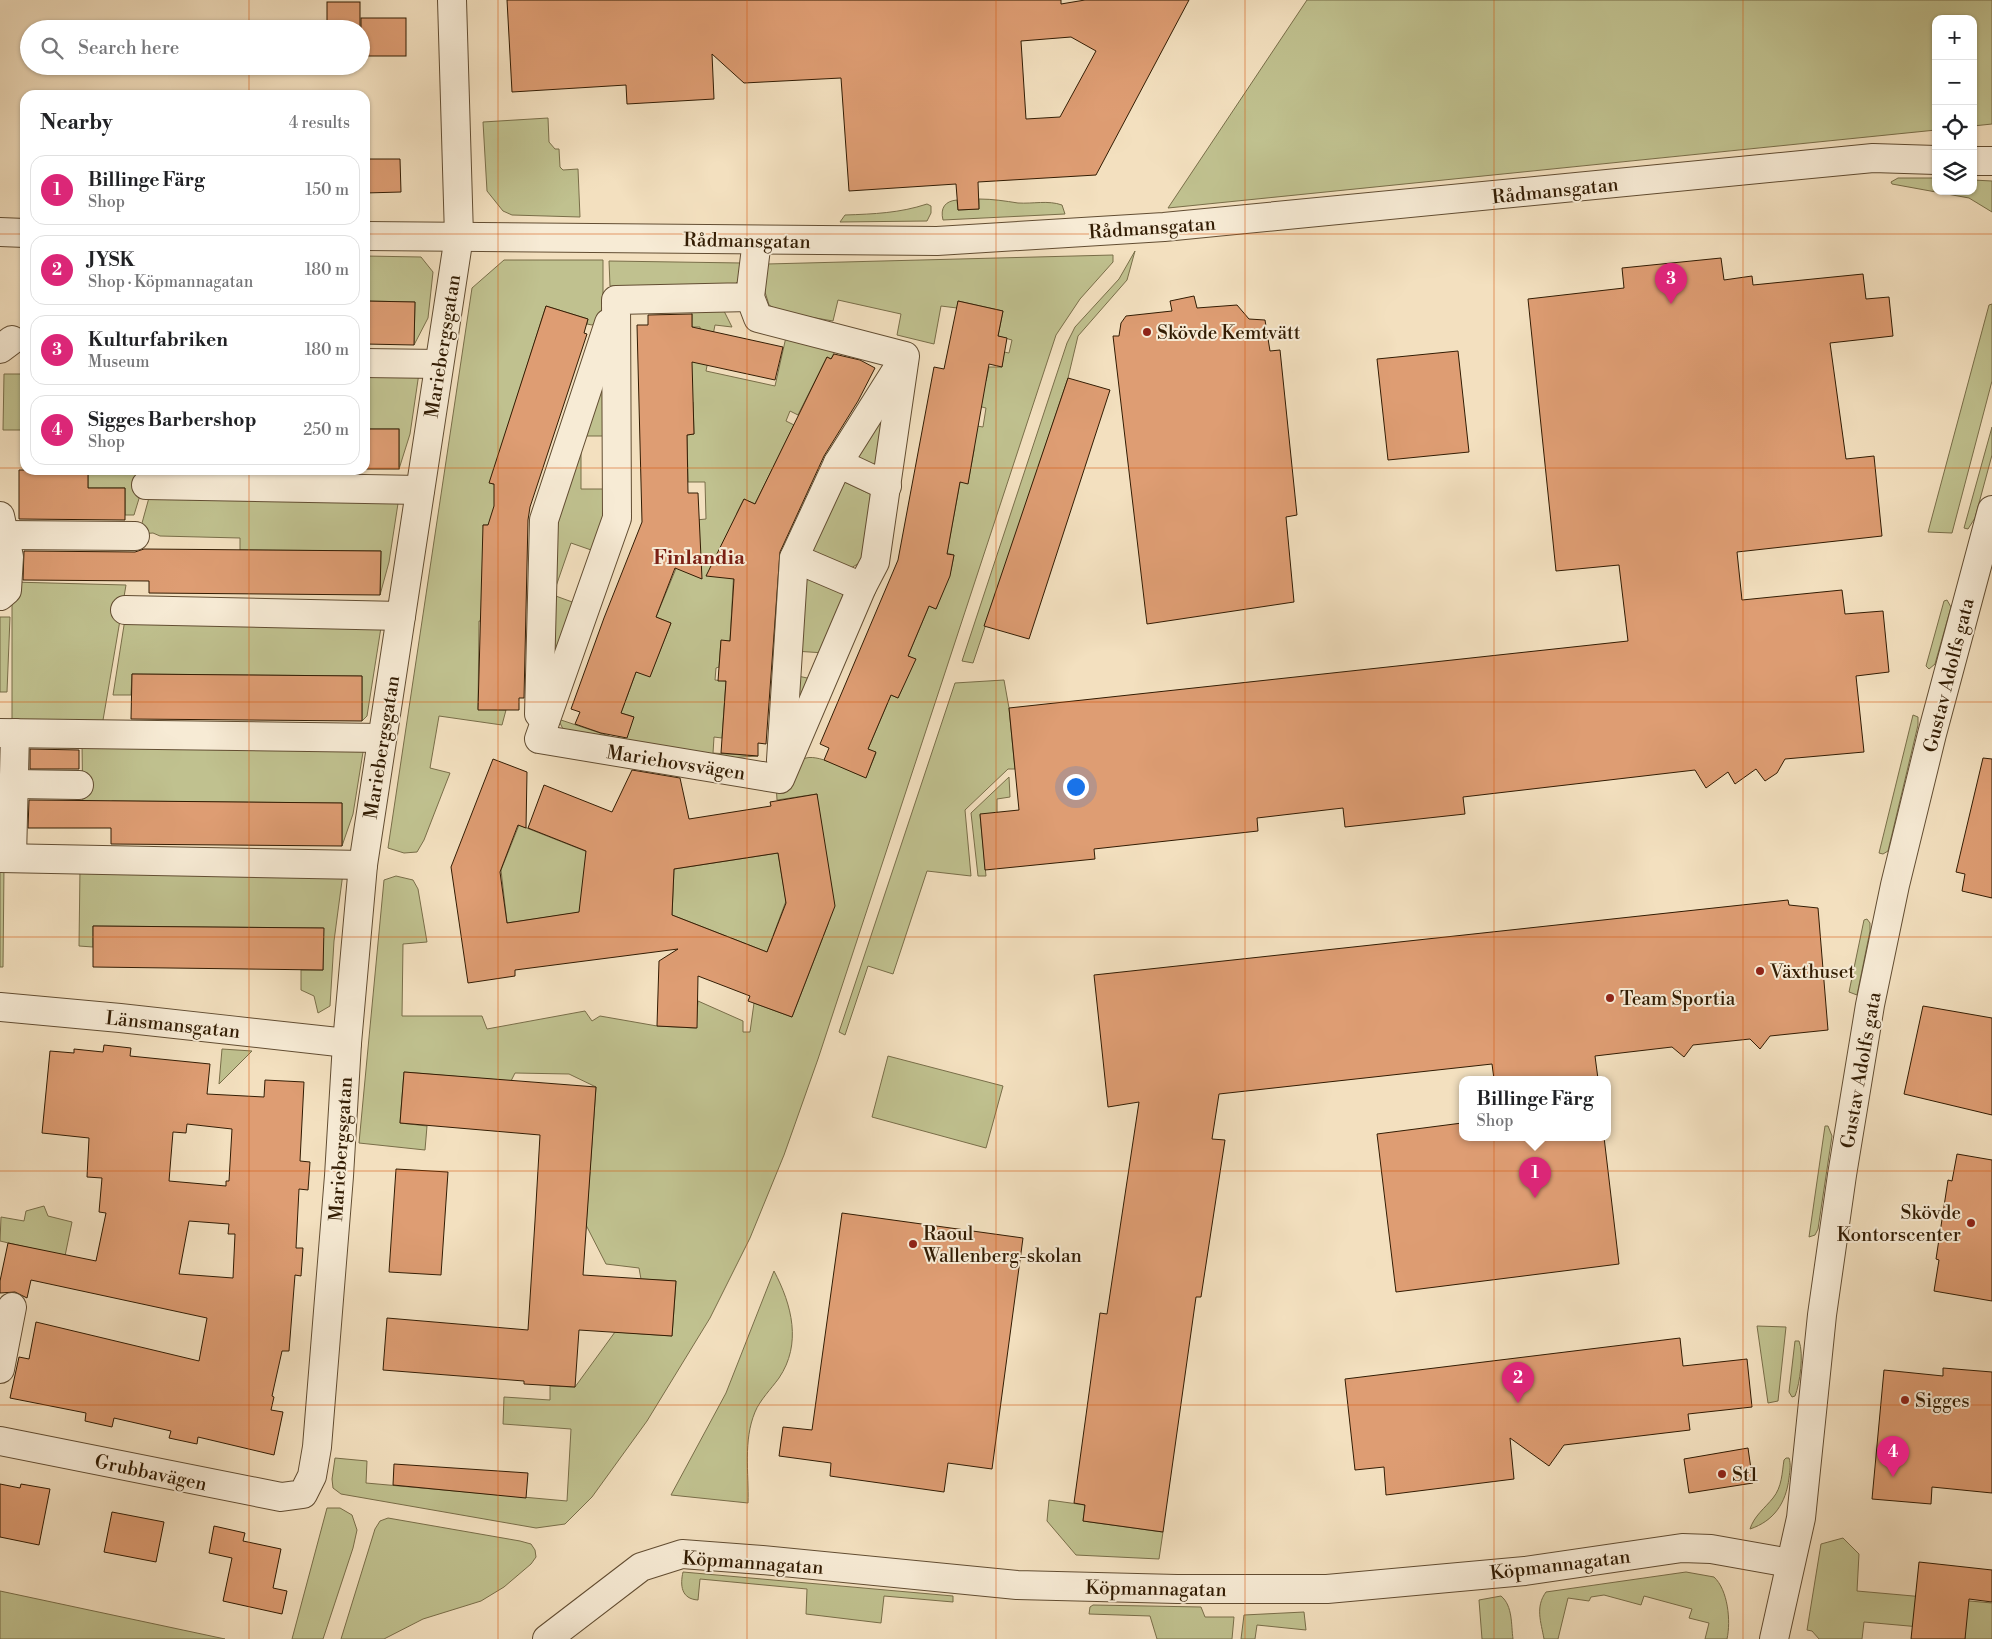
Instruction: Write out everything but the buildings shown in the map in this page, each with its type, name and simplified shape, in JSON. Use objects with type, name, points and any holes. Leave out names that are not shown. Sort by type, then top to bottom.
[{"type":"street","name":"Mariebergsgatan","points":[[303,1494],[312,1476],[317,1447],[340,1159],[354,950],[364,865],[459,236],[452,0]]},
{"type":"street","name":"Rådmansgatan","points":[[370,236],[937,241],[1149,229],[1873,158],[1932,160]]},
{"type":"street","points":[[1977,161],[1992,161]]},
{"type":"street","points":[[0,232],[20,233]]},
{"type":"street","points":[[757,240],[750,297],[758,318],[905,356]]},
{"type":"street","points":[[616,300],[750,297]]},
{"type":"street","points":[[538,739],[617,518],[616,300]]},
{"type":"street","points":[[538,739],[544,520],[616,300]]},
{"type":"street","points":[[780,779],[794,558],[838,464],[905,356]]},
{"type":"street","points":[[780,779],[862,587],[875,562],[905,356]]},
{"type":"street","points":[[370,363],[439,364]]},
{"type":"street","points":[[838,464],[887,486]]},
{"type":"street","points":[[146,485],[420,490]]},
{"type":"street","name":"Gustav Adolfs gata","points":[[1774,1639],[1801,1518],[1822,1315],[1842,1175],[1870,1005],[1911,819],[1992,510]]},
{"type":"street","points":[[0,596],[7,590],[9,557],[2,525],[135,536]]},
{"type":"street","points":[[794,558],[862,587]]},
{"type":"street","points":[[125,610],[401,616]]},
{"type":"street","points":[[786,662],[830,665]]},
{"type":"street","points":[[364,865],[6,858],[14,784],[7,733],[382,738]]},
{"type":"street","name":"Mariehovsvägen","points":[[538,739],[780,779]]},
{"type":"street","points":[[14,784],[79,785]]},
{"type":"street","name":"Länsmansgatan","points":[[0,1007],[347,1043]]},
{"type":"street","points":[[0,1368],[12,1306]]},
{"type":"street","name":"Grubbavägen","points":[[0,1441],[260,1494],[281,1497],[303,1494]]},
{"type":"street","name":"Köpmannagatan","points":[[547,1639],[642,1567],[682,1554],[1017,1585],[1177,1589],[1327,1589],[1525,1570],[1682,1548],[1710,1549],[1790,1563]]},
{"type":"green space","points":[[1307,0],[1992,0],[1992,124],[1977,126],[1977,15],[1932,15],[1932,130],[1168,208]]},
{"type":"green space","points":[[548,118],[549,142],[555,149],[559,149],[560,167],[563,170],[578,169],[580,217],[512,215],[503,211],[487,191],[483,122]]},
{"type":"green space","points":[[1898,178],[1932,178],[1932,191],[1892,184],[1891,182]]},
{"type":"green space","points":[[1977,180],[1992,181],[1992,212],[1969,198],[1952,195],[1977,195]]},
{"type":"green space","points":[[979,199],[1018,203],[1046,202],[1062,205],[1065,214],[943,220],[942,212],[944,206],[949,202],[957,200],[958,210],[979,209]]},
{"type":"green space","points":[[927,204],[931,206],[931,213],[927,221],[840,222],[845,215],[897,211]]},
{"type":"green space","points":[[1135,251],[1127,280],[1078,336],[1068,378],[973,663],[962,661],[1067,343],[1075,327],[1119,279]]},
{"type":"green space","points":[[1113,255],[1113,262],[1080,299],[1056,335],[818,1059],[784,1155],[750,1238],[710,1318],[647,1421],[592,1497],[565,1524],[536,1528],[341,1494],[333,1488],[332,1479],[335,1458],[367,1461],[366,1483],[567,1501],[571,1429],[503,1424],[504,1397],[550,1400],[550,1386],[575,1387],[615,1332],[672,1336],[676,1281],[641,1279],[639,1268],[606,1264],[586,1225],[596,1087],[569,1074],[515,1073],[511,1081],[404,1072],[400,1123],[427,1126],[425,1150],[359,1143],[384,880],[396,876],[413,880],[418,889],[427,942],[403,944],[402,1016],[482,1016],[487,1029],[585,1011],[592,1021],[600,1016],[657,1026],[696,1028],[698,1001],[743,1021],[743,1032],[750,1032],[754,1003],[792,1017],[828,924],[817,794],[777,800],[776,783],[798,762],[806,758],[828,761],[866,777],[876,753],[868,749],[891,695],[898,698],[915,659],[908,656],[929,606],[936,609],[951,570],[954,555],[947,553],[960,482],[968,483],[974,450],[971,425],[983,427],[986,408],[974,405],[979,380],[986,381],[989,367],[1002,367],[1004,352],[1009,353],[1012,340],[998,336],[1003,311],[958,301],[957,308],[941,306],[934,344],[897,335],[901,314],[838,300],[833,321],[781,312],[769,305],[765,292],[767,264]]},
{"type":"green space","points":[[370,256],[421,257],[433,272],[428,318],[414,345],[415,302],[370,301]]},
{"type":"green space","points":[[504,260],[603,260],[603,313],[601,321],[592,325],[587,324],[588,319],[546,306],[490,483],[501,487],[494,525],[483,525],[494,621],[479,621],[478,709],[506,710],[502,725],[439,716],[430,768],[450,773],[424,840],[417,852],[404,853],[388,848],[472,288]]},
{"type":"green space","points":[[609,261],[742,263],[739,280],[733,286],[610,286]]},
{"type":"green space","points":[[1992,304],[1992,381],[1952,533],[1928,532],[1989,305]]},
{"type":"green space","points":[[692,309],[723,309],[732,327],[715,325],[706,371],[775,386],[786,337],[836,349],[831,359],[827,357],[798,415],[790,411],[786,421],[794,425],[755,504],[744,499],[737,513],[730,641],[721,641],[719,667],[716,668],[715,680],[726,681],[722,738],[714,737],[713,753],[758,756],[712,759],[563,729],[558,719],[618,739],[622,727],[634,717],[621,713],[636,672],[650,676],[671,623],[656,617],[696,520],[706,519],[705,482],[688,482],[687,435],[694,434],[693,402],[686,402],[685,340],[700,339],[700,327],[692,327]]},
{"type":"green space","points":[[606,357],[606,436],[581,436],[581,489],[606,489],[607,520],[594,551],[571,543],[553,595],[575,603],[547,680],[549,517]]},
{"type":"green space","points":[[370,372],[419,373],[410,434],[399,469],[399,429],[370,429]]},
{"type":"green space","points":[[4,374],[20,374],[20,430],[3,430]]},
{"type":"green space","points":[[887,395],[880,468],[851,457]]},
{"type":"green space","points":[[1992,427],[1992,455],[1975,518],[1968,529],[1964,528]]},
{"type":"green space","points":[[88,475],[142,475],[141,492],[134,515],[125,515],[125,488],[88,488]]},
{"type":"green space","points":[[842,481],[872,495],[876,500],[861,562],[851,568],[807,551]]},
{"type":"green space","points":[[150,494],[399,497],[389,562],[380,595],[381,551],[240,550],[240,538],[160,536],[153,533],[139,534]]},
{"type":"green space","points":[[800,572],[839,588],[845,595],[825,653],[794,651]]},
{"type":"green space","points":[[12,582],[126,585],[102,726],[12,723]]},
{"type":"green space","points":[[1947,600],[1951,607],[1935,664],[1929,669],[1926,666],[1944,601]]},
{"type":"green space","points":[[0,617],[10,617],[7,692],[0,692]]},
{"type":"green space","points":[[125,619],[382,621],[367,716],[362,721],[362,676],[132,674],[131,695],[113,695]]},
{"type":"green space","points":[[793,675],[812,679],[789,735]]},
{"type":"green space","points":[[1004,680],[1009,708],[1015,769],[1008,769],[965,810],[971,876],[927,871],[893,974],[868,966],[845,1035],[839,1032],[955,683]]},
{"type":"green space","points":[[1913,715],[1918,717],[1918,725],[1888,851],[1883,854],[1879,853]]},
{"type":"green space","points":[[82,742],[364,746],[353,814],[342,846],[342,803],[112,801],[83,820]]},
{"type":"green space","points":[[1009,777],[1010,797],[997,799],[997,813],[980,815],[986,876],[978,876],[971,813]]},
{"type":"green space","points":[[519,825],[613,862],[609,908],[507,923],[501,870]]},
{"type":"green space","points":[[778,853],[786,901],[767,952],[672,915],[674,869]]},
{"type":"green space","points":[[0,867],[4,867],[3,967],[0,967]]},
{"type":"green space","points":[[80,868],[343,873],[334,941],[330,1006],[318,1013],[314,996],[301,990],[301,970],[323,970],[323,928],[93,926],[93,947],[79,946]]},
{"type":"green space","points":[[1867,919],[1870,923],[1870,931],[1857,995],[1849,992],[1864,920]]},
{"type":"green space","points":[[222,1049],[252,1051],[219,1084]]},
{"type":"green space","points":[[888,1056],[1003,1086],[986,1148],[872,1117]]},
{"type":"green space","points":[[1825,1126],[1828,1126],[1832,1136],[1818,1229],[1815,1235],[1809,1237]]},
{"type":"green space","points":[[44,1206],[48,1216],[72,1222],[65,1256],[0,1241],[1,1217],[24,1221],[26,1211]]},
{"type":"green space","points":[[774,1271],[790,1311],[792,1338],[786,1365],[779,1378],[760,1403],[751,1423],[747,1457],[748,1503],[671,1495],[726,1393]]},
{"type":"green space","points":[[1757,1326],[1786,1327],[1778,1401],[1768,1403]]},
{"type":"green space","points":[[1795,1341],[1799,1341],[1801,1361],[1797,1390],[1795,1396],[1792,1397],[1789,1392]]},
{"type":"green space","points":[[1786,1458],[1789,1458],[1790,1470],[1782,1503],[1766,1521],[1750,1529],[1757,1516],[1776,1494]]},
{"type":"green space","points":[[1049,1500],[1085,1505],[1083,1521],[1163,1532],[1159,1559],[1076,1555],[1047,1521]]},
{"type":"green space","points":[[327,1508],[340,1508],[352,1515],[357,1530],[353,1548],[323,1639],[292,1639]]},
{"type":"green space","points":[[388,1518],[520,1541],[531,1544],[535,1550],[536,1557],[531,1564],[504,1587],[481,1601],[423,1619],[384,1639],[341,1639],[375,1529],[380,1521]]},
{"type":"green space","points":[[1843,1538],[1859,1554],[1857,1591],[1992,1603],[1992,1639],[1965,1639],[1965,1631],[1864,1622],[1862,1639],[1819,1639],[1812,1631],[1807,1630],[1821,1544]]},
{"type":"green space","points":[[683,1572],[953,1596],[953,1602],[884,1596],[881,1623],[806,1614],[807,1589],[700,1579],[698,1600],[692,1599],[683,1590]]},
{"type":"green space","points":[[1686,1572],[1714,1577],[1719,1583],[1727,1606],[1729,1624],[1727,1639],[1705,1639],[1709,1623],[1689,1618],[1692,1609],[1644,1596],[1641,1605],[1604,1595],[1591,1597],[1589,1601],[1568,1598],[1558,1639],[1544,1639],[1540,1621],[1540,1609],[1546,1592]]},
{"type":"green space","points":[[0,1591],[225,1639],[0,1639]]},
{"type":"green space","points":[[1501,1596],[1510,1610],[1513,1639],[1482,1639],[1479,1600]]},
{"type":"green space","points":[[1093,1605],[1201,1607],[1205,1617],[1234,1617],[1232,1639],[1157,1639],[1150,1616],[1089,1614],[1090,1607]]},
{"type":"green space","points":[[1304,1612],[1306,1630],[1257,1625],[1255,1639],[1241,1639],[1244,1615]]},
{"type":"place","name":"Kulturfabriken","points":[[1671,304]]},
{"type":"place","name":"Skövde Kemtvätt","points":[[1147,332]]},
{"type":"place","name":"Växthuset","points":[[1760,971]]},
{"type":"place","name":"Team Sportia","points":[[1610,998]]},
{"type":"place","name":"Billinge Färg","points":[[1535,1198]]},
{"type":"place","name":"Skövde Kontorscenter","points":[[1971,1223]]},
{"type":"place","name":"Raoul Wallenberg-skolan","points":[[913,1244]]},
{"type":"place","name":"Sigges","points":[[1905,1400]]},
{"type":"place","name":"JYSK","points":[[1518,1403]]},
{"type":"place","name":"St1","points":[[1722,1474]]},
{"type":"place","name":"Sigges Barbershop","points":[[1893,1477]]},
{"type":"district","name":"Finlandia","points":[[699,557]]}]
